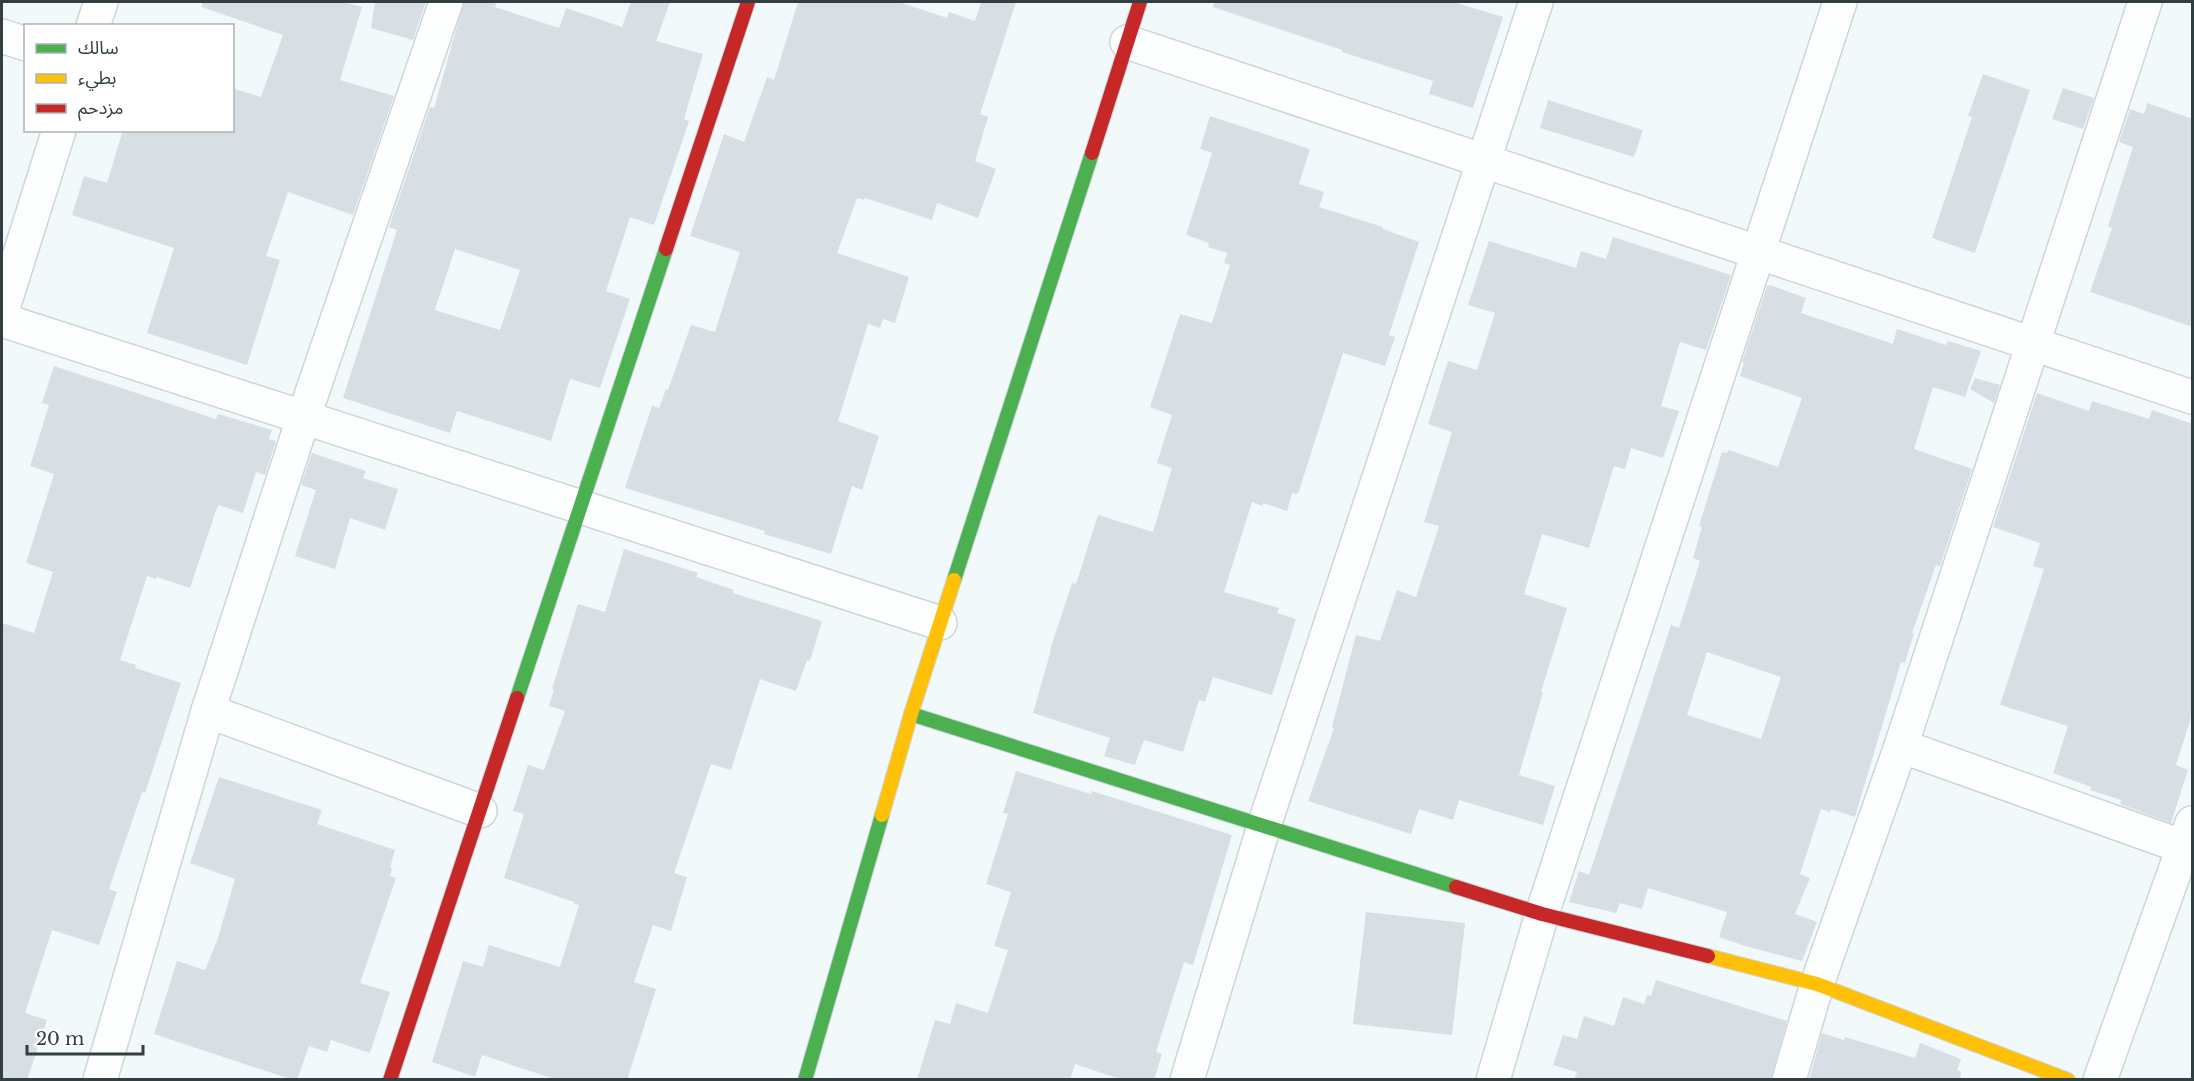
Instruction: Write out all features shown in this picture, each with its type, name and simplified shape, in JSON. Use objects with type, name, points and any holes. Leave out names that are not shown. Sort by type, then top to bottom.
[{"type":"street","points":[[94,24],[101,2]]},
{"type":"street","points":[[100,1080],[208,711],[304,416],[446,2]]},
{"type":"street","points":[[390,1080],[748,2]]},
{"type":"street","points":[[805,1080],[911,714],[1140,2]]},
{"type":"street","points":[[1187,1080],[1264,825],[1536,2]]},
{"type":"street","points":[[1493,1080],[1542,914],[1840,2]]},
{"type":"street","points":[[1789,1080],[1817,984],[1901,746],[2145,2]]},
{"type":"street","points":[[2,36],[24,43]]},
{"type":"street","points":[[1127,42],[2193,397]]},
{"type":"street","points":[[2,311],[58,132]]},
{"type":"street","points":[[2,320],[940,623]]},
{"type":"street","points":[[208,711],[480,812]]},
{"type":"street","points":[[911,714],[1542,914],[1817,984],[2068,1080]]},
{"type":"street","points":[[1901,746],[2190,840],[2100,1080]]},
{"type":"building","points":[[202,2],[343,2],[362,7],[340,80],[394,96],[353,215],[288,192],[266,256],[280,260],[247,365],[147,333],[174,248],[72,215],[84,176],[107,183],[122,132],[234,132],[234,89],[261,97],[283,35],[202,7]]},
{"type":"building","points":[[375,2],[426,2],[413,40],[371,28]]},
{"type":"building","points":[[464,2],[497,2],[495,7],[559,28],[566,8],[622,27],[631,2],[670,2],[656,41],[703,54],[684,119],[689,121],[654,225],[630,217],[606,291],[630,299],[600,388],[570,379],[551,441],[457,411],[450,433],[343,398],[397,230],[389,227],[430,107],[434,108]],"holes":[[[455,249],[520,270],[500,330],[435,310]]]},
{"type":"building","points":[[798,2],[899,2],[947,18],[949,12],[975,21],[981,2],[1016,2],[980,114],[988,117],[975,161],[996,169],[978,218],[937,203],[932,220],[865,198],[864,200],[857,198],[837,253],[909,277],[895,323],[883,319],[880,328],[868,324],[838,421],[879,436],[862,490],[852,486],[831,554],[625,488],[652,406],[659,408],[666,389],[668,390],[691,325],[715,332],[740,252],[690,236],[724,134],[744,142],[767,77],[774,80]]},
{"type":"building","points":[[1214,2],[1453,2],[1503,17],[1473,108],[1429,94],[1433,81],[1213,7]]},
{"type":"building","points":[[1983,74],[2030,90],[1975,253],[1932,238],[1972,117],[1968,116]]},
{"type":"building","points":[[2063,88],[2094,98],[2083,129],[2052,119]]},
{"type":"building","points":[[1548,100],[1643,130],[1634,157],[1540,128]]},
{"type":"building","points":[[2147,103],[2193,119],[2193,327],[2090,292],[2112,228],[2108,226],[2133,147],[2119,142],[2130,109],[2144,114]]},
{"type":"building","points":[[1210,116],[1310,149],[1299,184],[1324,192],[1319,207],[1383,227],[1383,229],[1419,242],[1389,335],[1395,337],[1385,366],[1343,353],[1298,494],[1292,493],[1287,511],[1252,502],[1224,592],[1279,608],[1277,613],[1296,619],[1272,695],[1213,677],[1205,702],[1199,700],[1183,752],[1144,740],[1135,765],[1104,756],[1110,738],[1033,713],[1050,650],[1072,583],[1076,584],[1098,515],[1153,532],[1172,468],[1157,463],[1172,415],[1150,407],[1180,314],[1212,323],[1230,265],[1224,263],[1227,253],[1208,247],[1209,243],[1186,235],[1212,153],[1200,149]]},
{"type":"building","points":[[1613,237],[1731,275],[1706,350],[1680,342],[1661,406],[1679,411],[1663,458],[1631,448],[1625,469],[1614,466],[1589,548],[1542,534],[1524,594],[1567,608],[1519,775],[1555,786],[1543,825],[1459,800],[1453,820],[1419,809],[1411,834],[1308,801],[1334,728],[1332,727],[1356,635],[1380,641],[1397,590],[1416,597],[1439,526],[1424,522],[1452,432],[1428,424],[1448,361],[1477,370],[1495,313],[1468,305],[1489,241],[1576,268],[1581,251],[1606,259]]},
{"type":"building","points":[[1770,285],[1806,298],[1801,313],[1893,344],[1897,329],[1946,345],[1948,341],[1981,351],[1965,397],[1933,387],[1914,449],[1972,469],[1940,566],[1936,565],[1912,633],[1914,633],[1905,663],[1901,662],[1855,817],[1831,809],[1830,812],[1821,809],[1800,874],[1810,878],[1795,914],[1817,922],[1802,961],[1719,937],[1727,912],[1648,888],[1642,909],[1620,903],[1616,913],[1569,902],[1579,871],[1589,875],[1671,625],[1679,628],[1700,561],[1693,558],[1702,527],[1699,526],[1722,452],[1727,453],[1729,450],[1778,467],[1802,398],[1740,376],[1744,363],[1742,362],[1767,286]],"holes":[[[1707,652],[1781,677],[1761,739],[1687,715]]]},
{"type":"building","points":[[54,366],[216,419],[218,414],[272,430],[269,439],[276,441],[265,475],[256,472],[243,513],[218,505],[190,588],[147,576],[120,660],[136,665],[135,668],[181,683],[145,793],[142,792],[109,889],[117,892],[99,945],[52,930],[25,1013],[47,1020],[27,1080],[2,1080],[2,623],[34,633],[53,572],[26,563],[54,474],[30,466],[49,405],[42,403]]},
{"type":"building","points":[[1975,378],[2000,385],[1994,403],[1970,389]]},
{"type":"building","points":[[2037,393],[2089,411],[2092,401],[2149,419],[2152,410],[2193,424],[2193,711],[2176,765],[2188,770],[2171,823],[2120,804],[2121,800],[2090,790],[2091,787],[2053,773],[2068,726],[2000,705],[2044,569],[2033,566],[2040,543],[1993,527]]},
{"type":"building","points":[[312,453],[366,471],[363,478],[398,489],[385,530],[350,518],[335,569],[295,556],[316,490],[301,485]]},
{"type":"building","points":[[624,549],[698,573],[696,577],[734,590],[733,593],[822,621],[810,661],[807,660],[796,691],[760,679],[731,770],[711,764],[674,873],[687,877],[671,931],[653,925],[634,982],[656,989],[627,1080],[557,1080],[482,1055],[475,1077],[432,1062],[463,961],[483,967],[489,945],[560,967],[579,905],[504,878],[524,814],[513,811],[528,765],[544,770],[565,711],[549,706],[578,604],[605,612]]},
{"type":"building","points":[[1016,771],[1091,794],[1092,791],[1232,835],[1193,965],[1184,962],[1156,1052],[1162,1054],[1154,1080],[1123,1080],[1075,1064],[1070,1080],[917,1080],[935,1020],[950,1024],[956,1003],[988,1013],[1008,950],[994,946],[1011,892],[986,884],[1008,814],[1003,813]]},
{"type":"building","points":[[219,777],[322,810],[317,824],[395,850],[390,876],[396,878],[360,983],[390,992],[370,1053],[331,1040],[327,1052],[309,1046],[297,1080],[293,1080],[154,1034],[177,961],[205,970],[217,941],[235,879],[190,863]]},
{"type":"building","points":[[1366,912],[1465,923],[1452,1035],[1353,1024]]},
{"type":"building","points":[[1656,980],[1787,1021],[1771,1080],[1574,1080],[1577,1072],[1553,1065],[1563,1035],[1577,1039],[1584,1016],[1614,1026],[1623,997],[1644,1004],[1647,995],[1651,996]]},
{"type":"building","points":[[1822,1033],[1844,1040],[1845,1037],[1915,1058],[1920,1043],[1961,1059],[1957,1070],[1961,1072],[1960,1080],[1809,1080]]},
{"type":"traffic: fast","points":[[954,580],[1092,153]]},
{"type":"traffic: fast","points":[[517,698],[666,249]]},
{"type":"traffic: fast","points":[[911,714],[1456,887]]},
{"type":"traffic: fast","points":[[805,1080],[882,815]]},
{"type":"traffic: slow","points":[[882,815],[911,714],[954,580]]},
{"type":"traffic: slow","points":[[1708,956],[1817,984],[2068,1080]]},
{"type":"traffic: jam","points":[[666,249],[748,2]]},
{"type":"traffic: jam","points":[[1092,153],[1140,2]]},
{"type":"traffic: jam","points":[[390,1080],[517,698]]},
{"type":"traffic: jam","points":[[1456,887],[1542,914],[1708,956]]}]
